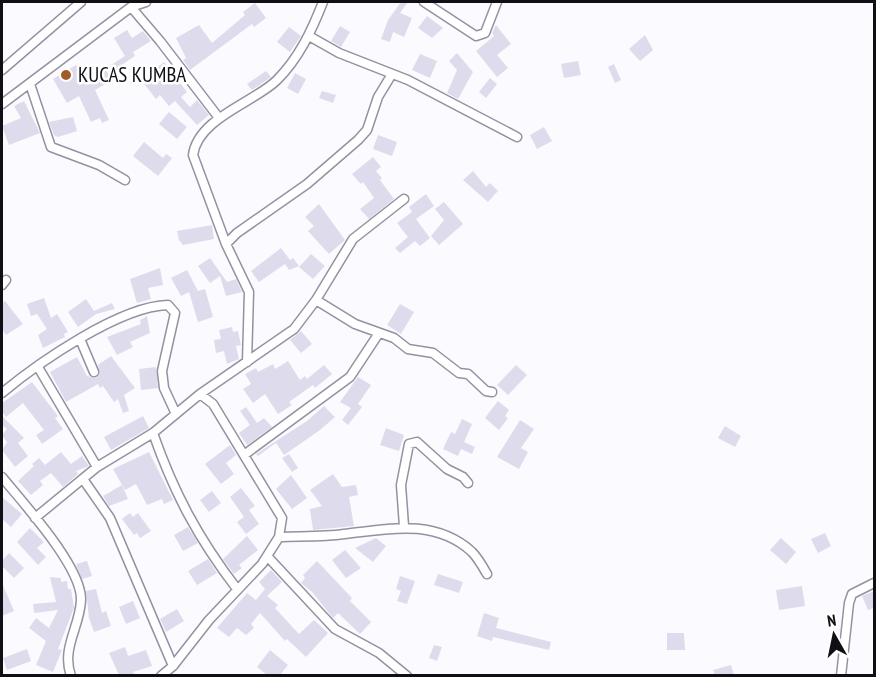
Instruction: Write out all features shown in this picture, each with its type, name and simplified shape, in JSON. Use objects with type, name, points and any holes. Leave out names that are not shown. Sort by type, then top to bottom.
[{"type":"street","points":[[2,70],[81,2]]},
{"type":"street","points":[[2,104],[131,8],[146,2]]},
{"type":"street","points":[[247,362],[249,292],[226,244],[193,155],[195,146],[219,118],[275,82],[290,65],[309,36],[323,2]]},
{"type":"street","points":[[424,2],[476,36],[485,33],[497,2]]},
{"type":"street","points":[[131,8],[160,41],[219,118]]},
{"type":"street","points":[[309,36],[339,53],[392,74],[516,137]]},
{"type":"street","points":[[226,244],[237,233],[307,184],[358,140],[367,130],[378,97],[392,74]]},
{"type":"street","points":[[30,84],[51,147],[99,165],[125,180]]},
{"type":"street","points":[[35,518],[97,467],[153,433],[200,394],[294,329],[316,300],[353,239],[404,200]]},
{"type":"street","points":[[316,300],[355,324],[394,338],[408,349],[433,353],[459,373],[468,374],[486,391],[492,392]]},
{"type":"street","points":[[2,393],[80,339],[128,315],[159,305],[172,306],[175,313],[162,371],[164,388],[176,414]]},
{"type":"street","points":[[244,455],[350,377],[379,333]]},
{"type":"street","points":[[80,339],[94,372]]},
{"type":"street","points":[[38,367],[97,467]]},
{"type":"street","points":[[161,675],[173,666],[267,556],[279,537],[282,518],[213,404],[200,394]]},
{"type":"street","points":[[153,433],[176,493],[205,548],[237,589]]},
{"type":"street","points":[[404,526],[401,485],[409,444],[417,442],[447,469],[463,477],[468,483]]},
{"type":"street","points":[[2,477],[35,518],[75,576],[81,597],[79,616],[67,651],[67,665],[71,675]]},
{"type":"street","points":[[83,479],[110,518],[173,666]]},
{"type":"street","points":[[279,537],[343,534],[404,526],[452,538],[472,552],[487,574]]},
{"type":"street","points":[[267,556],[335,629],[379,653],[407,675]]},
{"type":"street","points":[[842,675],[849,603],[852,594],[874,583]]},
{"type":"building","points":[[401,2],[408,2],[400,13],[412,18],[404,37],[393,32],[390,42],[381,39],[388,20]]},
{"type":"building","points":[[255,3],[266,18],[254,27],[252,24],[190,70],[183,60],[186,58],[176,38],[199,25],[212,43],[245,15],[243,12]]},
{"type":"building","points":[[427,16],[443,28],[432,38],[418,28]]},
{"type":"building","points":[[496,25],[511,44],[497,55],[508,68],[497,77],[476,51],[494,36],[492,33]]},
{"type":"building","points":[[340,26],[350,32],[341,47],[331,41]]},
{"type":"building","points":[[289,27],[301,36],[290,52],[277,42]]},
{"type":"building","points":[[127,30],[132,38],[143,31],[151,41],[133,52],[135,56],[111,72],[108,67],[125,56],[114,38]]},
{"type":"building","points":[[645,35],[653,50],[640,61],[629,49]]},
{"type":"building","points":[[457,53],[473,72],[458,99],[447,93],[457,70],[449,61]]},
{"type":"building","points":[[420,54],[437,61],[430,78],[412,70]]},
{"type":"building","points":[[578,61],[581,75],[564,78],[561,64]]},
{"type":"building","points":[[164,62],[187,92],[181,97],[190,107],[197,100],[209,115],[197,125],[175,101],[169,106],[160,95],[156,99],[141,80]]},
{"type":"building","points":[[614,64],[621,80],[615,83],[608,67]]},
{"type":"building","points":[[76,65],[81,73],[90,68],[95,77],[106,70],[112,80],[95,90],[109,120],[102,123],[100,118],[91,122],[79,96],[67,103],[53,79]]},
{"type":"building","points":[[266,71],[271,77],[252,90],[247,84]]},
{"type":"building","points":[[295,73],[306,79],[298,94],[287,88]]},
{"type":"building","points":[[490,78],[497,84],[486,98],[479,92]]},
{"type":"building","points":[[322,91],[336,95],[333,103],[319,98]]},
{"type":"building","points":[[24,101],[40,133],[9,145],[2,126],[21,118],[14,106]]},
{"type":"building","points":[[169,112],[187,127],[177,139],[159,124]]},
{"type":"building","points":[[73,117],[77,131],[58,137],[54,135],[49,122]]},
{"type":"building","points":[[544,127],[552,141],[537,149],[530,135]]},
{"type":"building","points":[[378,135],[397,142],[392,156],[373,149]]},
{"type":"building","points":[[144,142],[163,158],[166,154],[172,158],[158,176],[133,156]]},
{"type":"building","points":[[373,157],[381,167],[376,171],[382,178],[380,180],[394,199],[369,219],[360,209],[374,198],[363,182],[361,184],[352,174]]},
{"type":"building","points":[[473,171],[486,187],[490,183],[498,191],[488,202],[463,180]]},
{"type":"building","points":[[426,194],[434,206],[416,219],[430,238],[420,246],[415,241],[400,253],[395,248],[408,237],[397,223],[412,212],[409,207]]},
{"type":"building","points":[[444,202],[463,224],[439,245],[431,236],[444,220],[435,209]]},
{"type":"building","points":[[319,204],[345,240],[329,254],[308,231],[314,226],[305,217]]},
{"type":"building","points":[[212,225],[214,239],[183,245],[179,240],[177,231]]},
{"type":"building","points":[[281,248],[290,260],[293,258],[299,266],[289,270],[285,264],[259,282],[251,271]]},
{"type":"building","points":[[311,254],[325,266],[313,279],[299,267]]},
{"type":"building","points":[[210,258],[227,282],[236,279],[242,292],[226,296],[220,276],[210,283],[198,266]]},
{"type":"building","points":[[160,268],[163,285],[148,288],[151,299],[137,303],[130,279]]},
{"type":"building","points":[[187,270],[198,291],[205,289],[213,317],[198,322],[189,292],[181,296],[171,278]]},
{"type":"building","points":[[44,298],[51,318],[57,314],[68,332],[64,334],[65,337],[43,348],[38,335],[47,329],[37,314],[31,316],[27,304]]},
{"type":"building","points":[[86,299],[94,311],[112,303],[115,309],[96,314],[78,327],[68,312]]},
{"type":"building","points":[[5,301],[23,324],[6,335],[2,329],[2,304]]},
{"type":"building","points":[[400,304],[414,312],[401,334],[387,325]]},
{"type":"building","points":[[147,316],[150,333],[130,342],[133,347],[117,355],[107,337],[141,324],[140,320]]},
{"type":"building","points":[[232,327],[233,332],[238,331],[241,345],[236,346],[239,359],[227,364],[224,351],[216,353],[214,340],[221,339],[219,330]]},
{"type":"building","points":[[301,331],[312,344],[301,353],[290,340]]},
{"type":"building","points":[[111,356],[135,388],[124,395],[129,411],[123,413],[118,399],[114,402],[103,386],[100,388],[98,384],[66,402],[50,372],[77,357],[87,376],[96,378],[100,373],[98,365]]},
{"type":"building","points":[[288,361],[300,380],[305,376],[307,379],[324,365],[332,374],[315,388],[313,385],[289,402],[292,405],[278,414],[265,394],[253,403],[243,389],[251,384],[245,374],[256,368],[258,372],[273,364],[275,369]]},
{"type":"building","points":[[516,365],[527,375],[508,395],[497,385]]},
{"type":"building","points":[[156,367],[158,388],[141,390],[139,369]]},
{"type":"building","points":[[358,377],[371,385],[358,404],[362,407],[348,425],[342,420],[351,408],[340,402]]},
{"type":"building","points":[[32,382],[58,416],[55,418],[63,429],[42,444],[36,435],[44,430],[23,403],[6,417],[2,411],[2,403]]},
{"type":"building","points":[[498,401],[509,410],[505,416],[508,418],[499,430],[485,418]]},
{"type":"building","points":[[324,406],[335,417],[320,430],[284,455],[276,443],[258,456],[256,454],[307,421]]},
{"type":"building","points":[[246,407],[257,423],[264,418],[272,427],[247,445],[239,433],[250,425],[240,411]]},
{"type":"building","points":[[2,416],[24,438],[18,443],[28,456],[15,467],[2,450],[7,442],[2,435],[7,429],[2,425]]},
{"type":"building","points":[[143,416],[149,428],[111,450],[104,437]]},
{"type":"building","points":[[462,419],[472,424],[464,442],[475,447],[472,454],[461,449],[458,456],[443,449],[451,432],[455,434]]},
{"type":"building","points":[[520,420],[534,429],[521,448],[528,452],[519,469],[497,457]]},
{"type":"building","points":[[725,426],[741,436],[735,447],[718,438]]},
{"type":"building","points":[[386,428],[404,435],[399,451],[380,445]]},
{"type":"building","points":[[230,445],[236,455],[226,463],[234,474],[221,484],[205,464]]},
{"type":"building","points":[[61,452],[71,464],[82,456],[89,466],[76,471],[78,474],[63,487],[51,473],[40,481],[43,485],[31,495],[18,481],[39,458],[45,465]]},
{"type":"building","points":[[149,452],[173,500],[164,504],[162,499],[147,505],[136,484],[125,490],[113,469]]},
{"type":"building","points":[[289,454],[298,468],[292,472],[282,458]]},
{"type":"building","points":[[333,474],[342,487],[356,485],[358,495],[349,497],[354,526],[313,530],[310,509],[322,506],[310,490]]},
{"type":"building","points":[[291,475],[307,498],[292,509],[276,489]]},
{"type":"building","points":[[122,485],[128,499],[109,506],[103,496]]},
{"type":"building","points":[[241,488],[255,506],[249,510],[259,524],[246,534],[237,522],[244,517],[230,497]]},
{"type":"building","points":[[212,491],[221,503],[209,512],[200,500]]},
{"type":"building","points":[[2,497],[22,514],[11,527],[2,519]]},
{"type":"building","points":[[130,513],[133,517],[138,513],[151,531],[140,538],[137,533],[134,535],[122,519]]},
{"type":"building","points":[[188,527],[198,543],[183,551],[174,535]]},
{"type":"building","points":[[30,528],[44,542],[37,548],[46,557],[38,565],[17,542]]},
{"type":"building","points":[[825,533],[831,546],[818,553],[811,539]]},
{"type":"building","points":[[247,536],[258,550],[239,565],[242,568],[234,574],[223,559]]},
{"type":"building","points":[[376,538],[386,546],[373,562],[355,548]]},
{"type":"building","points":[[781,538],[796,552],[786,564],[770,550]]},
{"type":"building","points":[[345,550],[361,568],[346,578],[332,560]]},
{"type":"building","points":[[9,553],[24,568],[14,578],[2,566],[2,561]]},
{"type":"building","points":[[208,559],[217,573],[197,585],[188,571]]},
{"type":"building","points":[[87,561],[92,576],[82,579],[76,564]]},
{"type":"building","points":[[317,561],[352,598],[350,601],[371,622],[360,634],[338,613],[333,618],[312,592],[301,583],[305,578],[303,575]]},
{"type":"building","points":[[271,570],[282,582],[267,596],[278,605],[275,608],[299,634],[314,620],[328,633],[306,657],[287,639],[285,641],[260,613],[251,624],[254,628],[246,635],[237,628],[229,637],[217,628],[247,593],[256,600],[265,589],[259,582]]},
{"type":"building","points":[[438,574],[463,582],[459,593],[434,585]]},
{"type":"building","points":[[400,576],[415,581],[407,604],[397,601],[401,591],[396,589]]},
{"type":"building","points":[[50,577],[61,578],[61,582],[67,581],[68,589],[71,589],[74,608],[58,649],[62,650],[53,672],[36,665],[46,641],[29,628],[36,618],[49,628],[58,610],[34,613],[33,604],[56,602]]},
{"type":"building","points":[[2,583],[14,611],[2,616]]},
{"type":"building","points":[[802,586],[805,606],[779,610],[776,590]]},
{"type":"building","points":[[96,589],[102,613],[106,611],[111,626],[94,632],[89,618],[86,591]]},
{"type":"building","points":[[874,591],[874,608],[868,610],[862,596]]},
{"type":"building","points":[[133,601],[140,618],[126,624],[119,607]]},
{"type":"building","points":[[177,609],[184,621],[166,632],[160,619]]},
{"type":"building","points":[[484,613],[499,618],[496,628],[551,642],[549,650],[493,637],[492,641],[477,636]]},
{"type":"building","points":[[667,633],[684,633],[685,650],[667,650]]},
{"type":"building","points":[[434,645],[442,647],[437,661],[429,658]]},
{"type":"building","points":[[125,647],[128,656],[146,650],[152,666],[133,672],[135,675],[119,675],[109,653]]},
{"type":"building","points":[[27,649],[31,661],[7,670],[3,658]]},
{"type":"building","points":[[270,650],[288,665],[280,675],[267,675],[257,667]]},
{"type":"building","points":[[731,665],[734,675],[715,675],[713,670]]},
{"type":"place","name":"KUCAS KUMBA","points":[[66,75]]}]
